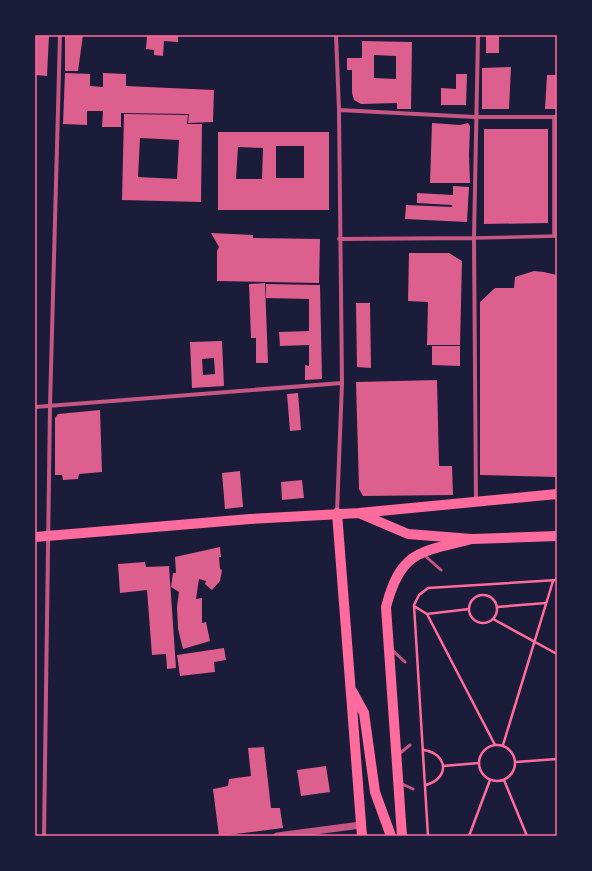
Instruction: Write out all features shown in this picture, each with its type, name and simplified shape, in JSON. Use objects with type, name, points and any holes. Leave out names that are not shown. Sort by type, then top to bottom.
[{"type":"main road","points":[[35,537],[338,513],[359,513],[557,494]]},
{"type":"main road","points":[[338,513],[362,836]]},
{"type":"main road","points":[[359,513],[408,534],[472,539],[557,536]]},
{"type":"main road","points":[[402,836],[386,607],[392,585],[403,566],[420,552],[472,539]]},
{"type":"main road","points":[[350,687],[364,713],[375,792],[391,836]]},
{"type":"street","points":[[44,836],[47,536],[60,35]]},
{"type":"street","points":[[336,35],[339,110],[339,239],[342,383],[338,513]]},
{"type":"street","points":[[476,501],[474,238],[475,117],[478,35]]},
{"type":"street","points":[[339,110],[475,117],[555,117],[556,236],[339,239]]},
{"type":"street","points":[[35,407],[342,383]]},
{"type":"street","points":[[277,836],[361,825]]},
{"type":"lane","points":[[420,552],[441,570]]},
{"type":"lane","points":[[390,648],[405,662]]},
{"type":"lane","points":[[397,756],[410,744]]},
{"type":"lane","points":[[399,783],[413,789]]},
{"type":"path","points":[[428,836],[424,750],[414,605],[419,595],[428,588],[557,580]]},
{"type":"path","points":[[503,746],[553,581]]},
{"type":"path","points":[[485,596],[494,602],[496,614],[493,619],[487,623],[480,623],[474,621],[470,616],[469,609],[470,603],[474,599],[485,596]]},
{"type":"path","points":[[496,607],[546,604]]},
{"type":"path","points":[[414,605],[427,614],[495,745]]},
{"type":"path","points":[[427,614],[469,609]]},
{"type":"path","points":[[493,619],[557,654]]},
{"type":"path","points":[[495,745],[503,746],[512,752],[515,762],[514,769],[504,780],[490,780],[484,776],[479,763],[481,754],[487,748],[495,745]]},
{"type":"path","points":[[424,750],[432,751],[440,757],[443,766],[441,775],[435,782],[426,785]]},
{"type":"path","points":[[515,762],[557,759]]},
{"type":"path","points":[[443,766],[479,763]]},
{"type":"path","points":[[469,836],[490,780]]},
{"type":"path","points":[[504,780],[527,836]]},
{"type":"building","points":[[35,35],[49,35],[47,76],[35,75]]},
{"type":"building","points":[[65,35],[83,35],[78,71],[65,71]]},
{"type":"building","points":[[147,35],[178,35],[178,42],[164,41],[163,56],[154,55],[154,50],[146,49]]},
{"type":"building","points":[[486,35],[499,35],[499,53],[486,53]]},
{"type":"building","points":[[362,41],[412,42],[411,109],[397,109],[397,103],[361,104],[354,100],[352,93],[352,70],[347,70],[347,58],[362,58]],"holes":[[[374,55],[396,56],[396,79],[374,78]]]},
{"type":"building","points":[[511,67],[509,109],[482,109],[482,68]]},
{"type":"building","points":[[65,73],[90,74],[90,86],[103,87],[103,73],[126,74],[126,86],[214,90],[213,122],[188,123],[189,114],[121,113],[121,127],[102,127],[103,111],[87,111],[87,125],[63,124]]},
{"type":"building","points":[[456,74],[467,74],[466,105],[441,105],[441,88],[456,89]]},
{"type":"building","points":[[547,75],[557,75],[557,109],[545,109]]},
{"type":"building","points":[[124,114],[188,115],[187,124],[202,124],[201,202],[122,200]],"holes":[[[140,138],[179,140],[177,179],[138,177]]]},
{"type":"building","points":[[432,123],[460,125],[468,123],[470,126],[470,183],[430,183]]},
{"type":"building","points":[[484,129],[548,129],[548,223],[484,224]]},
{"type":"building","points":[[218,132],[329,132],[329,210],[218,210]],"holes":[[[276,146],[304,146],[304,178],[276,178]],[[238,147],[263,148],[262,179],[236,179]]]},
{"type":"building","points":[[453,186],[469,187],[467,222],[405,219],[406,205],[452,207],[452,205],[417,203],[417,193],[453,195]]},
{"type":"building","points":[[211,233],[253,235],[253,238],[320,239],[319,283],[217,281],[217,251],[219,247]]},
{"type":"building","points":[[409,253],[449,253],[462,261],[460,345],[427,345],[428,302],[408,301]]},
{"type":"building","points":[[534,271],[557,275],[557,477],[480,475],[480,302],[495,288],[514,288],[515,277]]},
{"type":"building","points":[[265,283],[268,363],[256,363],[256,338],[251,338],[249,284]]},
{"type":"building","points":[[266,284],[320,285],[322,379],[305,380],[305,365],[309,366],[309,345],[280,346],[279,332],[309,331],[309,299],[266,298]]},
{"type":"building","points":[[356,303],[370,303],[371,368],[357,367]]},
{"type":"building","points":[[222,341],[224,386],[192,388],[190,342]],"holes":[[[214,358],[215,374],[203,375],[202,359]]]},
{"type":"building","points":[[432,346],[460,346],[460,366],[432,365]]},
{"type":"building","points":[[437,380],[439,466],[452,466],[453,495],[363,496],[359,489],[356,382]]},
{"type":"building","points":[[298,393],[301,430],[290,431],[287,394]]},
{"type":"building","points":[[100,410],[102,472],[79,474],[78,479],[63,480],[62,475],[55,475],[55,418],[58,414]]},
{"type":"building","points":[[240,471],[243,507],[225,509],[222,473]]},
{"type":"building","points":[[302,480],[304,498],[282,500],[281,482]]},
{"type":"building","points":[[220,547],[220,569],[222,570],[220,581],[212,590],[205,584],[206,581],[199,579],[196,599],[202,598],[202,623],[206,622],[210,641],[183,649],[178,629],[177,607],[179,592],[171,587],[173,573],[176,573],[175,557]]},
{"type":"building","points":[[145,562],[146,567],[169,566],[176,668],[167,669],[166,654],[152,655],[147,590],[120,593],[118,564]]},
{"type":"building","points":[[224,648],[226,660],[214,662],[215,672],[180,676],[177,655]]},
{"type":"building","points":[[264,747],[271,808],[280,808],[283,828],[219,836],[213,789],[228,786],[229,779],[251,776],[248,748]]},
{"type":"building","points":[[326,766],[330,792],[301,796],[297,770]]}]
